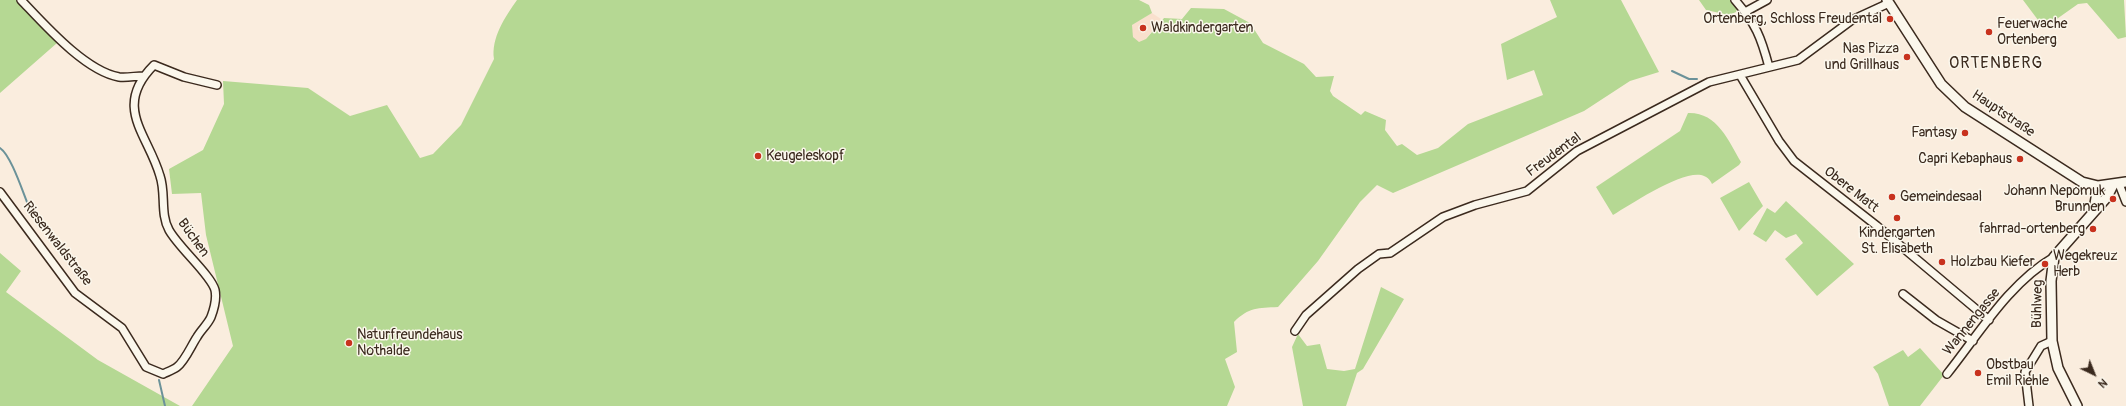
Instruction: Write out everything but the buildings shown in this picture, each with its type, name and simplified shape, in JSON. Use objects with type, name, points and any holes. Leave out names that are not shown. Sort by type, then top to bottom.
[{"type":"street","points":[[21,0],[54,35],[104,72],[120,77],[143,76],[154,65],[184,77],[217,85]]},
{"type":"street","points":[[1735,0],[1745,12],[1760,36],[1769,67]]},
{"type":"street","points":[[1745,12],[1767,0]]},
{"type":"street","name":"Freudental","points":[[1295,331],[1312,310],[1358,269],[1379,254],[1390,253],[1449,214],[1474,205],[1527,191],[1578,151],[1709,82],[1798,60],[1852,20],[1888,2]]},
{"type":"street","name":"Hauptstraße","points":[[1888,2],[1941,84],[1965,107],[2074,178],[2082,182],[2098,186]]},
{"type":"street","name":"Obere Matt","points":[[1740,75],[1779,141],[1794,161],[1877,226],[1989,320]]},
{"type":"street","name":"Büchen","points":[[143,76],[135,97],[134,114],[160,176],[164,200],[165,220],[179,245],[211,281],[215,291],[215,305],[210,318],[177,367],[163,374]]},
{"type":"street","points":[[2094,212],[2098,186],[2119,184]]},
{"type":"street","points":[[2119,184],[2126,202]]},
{"type":"street","points":[[2054,257],[2119,184]]},
{"type":"street","name":"Riesenwaldstraße","points":[[0,192],[75,293],[122,328],[146,367],[163,374]]},
{"type":"street","name":"Wannengasse","points":[[1947,374],[2016,288],[2038,267],[2054,257]]},
{"type":"street","name":"Bühlweg","points":[[2054,257],[2051,282],[2052,341],[2058,368],[2077,406]]},
{"type":"street","points":[[1903,294],[1936,320],[1973,341]]},
{"type":"street","points":[[2029,406],[2025,372],[2041,346],[2052,341]]},
{"type":"shaded area","name":"Waldkindergarten","points":[[1152,13],[1161,19],[1146,39],[1139,43],[1133,37],[1131,25]]},
{"type":"green space","points":[[0,0],[16,0],[57,43],[0,93]]},
{"type":"green space","points":[[517,0],[1139,0],[1149,5],[1152,13],[1132,25],[1133,37],[1139,42],[1146,39],[1164,18],[1182,19],[1191,8],[1224,9],[1250,23],[1263,43],[1304,64],[1316,77],[1334,76],[1330,91],[1333,96],[1361,115],[1365,111],[1386,120],[1385,130],[1397,146],[1402,144],[1417,155],[1438,148],[1468,124],[1543,95],[1534,70],[1507,80],[1501,44],[1557,17],[1550,0],[1621,0],[1659,72],[1630,81],[1584,111],[1393,193],[1377,185],[1360,202],[1318,261],[1278,307],[1254,309],[1244,313],[1234,322],[1237,352],[1225,359],[1235,387],[1227,406],[192,406],[233,346],[206,235],[201,193],[172,194],[169,169],[203,150],[224,104],[223,81],[308,88],[350,116],[387,105],[420,158],[433,154],[461,125],[494,59],[495,43],[500,28]]},
{"type":"green space","points":[[1699,0],[1730,0],[1737,9],[1736,12],[1729,15],[1706,10]]},
{"type":"green space","points":[[2023,0],[2124,0],[2126,37],[2118,39],[2087,3],[2078,4],[2044,28]]},
{"type":"green space","points":[[1688,113],[1707,117],[1714,122],[1726,137],[1741,162],[1739,165],[1712,184],[1708,178],[1701,175],[1692,175],[1681,178],[1643,196],[1613,215],[1596,187],[1680,131]]},
{"type":"green space","points":[[1749,182],[1763,206],[1739,231],[1720,198]]},
{"type":"green space","points":[[1786,201],[1854,264],[1817,296],[1785,259],[1803,243],[1796,234],[1786,238],[1775,230],[1766,242],[1753,234],[1767,208],[1775,213]]},
{"type":"green space","points":[[0,253],[21,271],[6,292],[98,360],[180,406],[0,406]]},
{"type":"green space","points":[[1381,287],[1404,299],[1363,369],[1357,373],[1346,406],[1303,406],[1292,347],[1298,334],[1307,346],[1320,344],[1327,369],[1344,371],[1355,369]]},
{"type":"green space","points":[[1920,348],[1944,375],[1920,406],[1889,406],[1878,374],[1873,367],[1903,350],[1908,357]]},
{"type":"waterway","points":[[1672,71],[1689,79],[1697,79]]},
{"type":"waterway","points":[[0,148],[12,166],[29,207]]},
{"type":"waterway","points":[[159,380],[165,406]]},
{"type":"place","name":"Ortenberg, Schloss Freudental","points":[[1890,19]]},
{"type":"place","name":"Waldkindergarten","points":[[1143,28]]},
{"type":"place","name":"Feuerwache Ortenberg","points":[[1989,32]]},
{"type":"place","name":"Nas Pizza und Grillhaus","points":[[1907,57]]},
{"type":"place","name":"Fantasy","points":[[1965,133]]},
{"type":"place","name":"Keugeleskopf","points":[[758,156]]},
{"type":"place","name":"Capri Kebaphaus","points":[[2020,159]]},
{"type":"place","name":"Gemeindesaal","points":[[1892,197]]},
{"type":"place","name":"Johann Nepomuk Brunnen","points":[[2113,199]]},
{"type":"place","name":"Kindergarten St. Elisabeth","points":[[1897,218]]},
{"type":"place","name":"fahrrad-ortenberg","points":[[2093,229]]},
{"type":"place","name":"Holzbau Kiefer","points":[[1942,262]]},
{"type":"place","name":"Wegekreuz Herb","points":[[2045,264]]},
{"type":"place","name":"Naturfreundehaus Nothalde","points":[[349,343]]},
{"type":"place","name":"Obstbau Emil Riehle","points":[[1978,373]]},
{"type":"district","name":"ORTENBERG","points":[[1996,64]]}]
